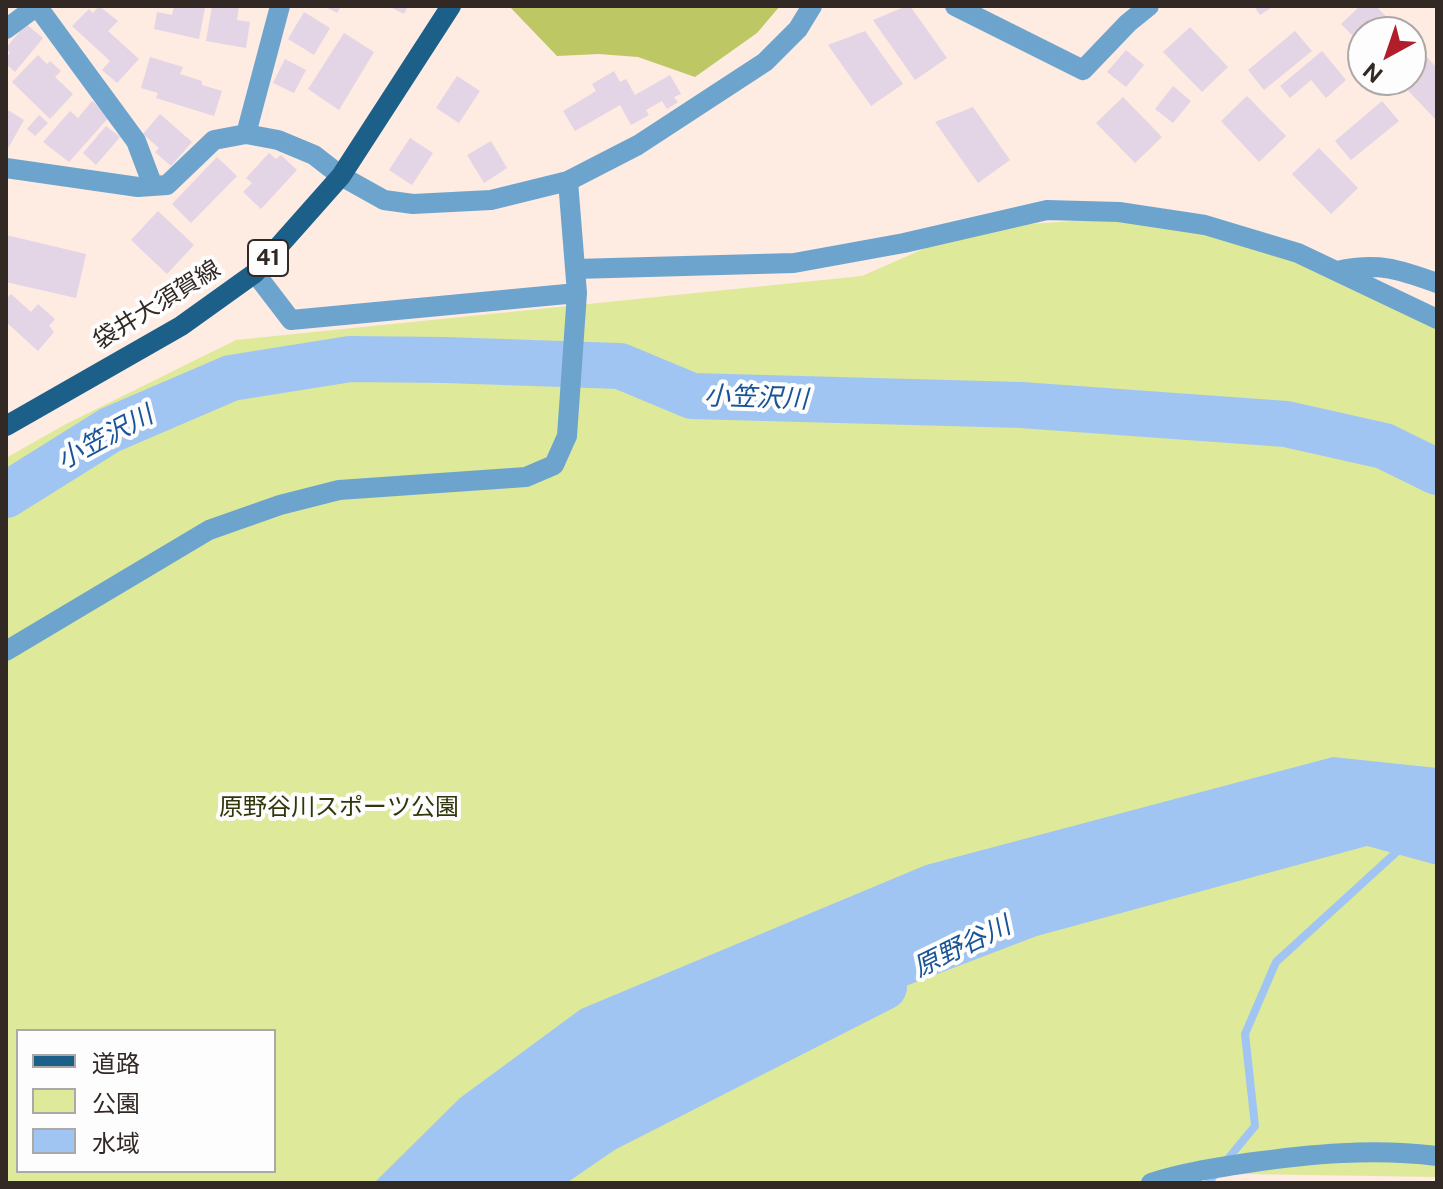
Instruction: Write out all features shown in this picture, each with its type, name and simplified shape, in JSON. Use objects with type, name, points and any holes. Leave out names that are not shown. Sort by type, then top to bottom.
[{"type":"main road","name":"袋井大須賀線","points":[[6,426],[181,326],[255,273],[341,176],[451,6]]},
{"type":"street","points":[[6,29],[37,6],[136,141],[153,186]]},
{"type":"street","points":[[246,134],[280,6]]},
{"type":"street","points":[[6,168],[138,187],[167,185],[214,140],[246,134],[278,140],[314,155],[341,176],[384,200],[413,204],[491,200],[568,181],[638,145],[765,62],[798,29],[812,6]]},
{"type":"street","points":[[955,6],[1083,70],[1128,23],[1149,6]]},
{"type":"street","points":[[6,651],[209,530],[280,505],[339,490],[526,477],[554,465],[567,436],[571,408],[577,293],[568,181]]},
{"type":"street","points":[[575,269],[794,263],[904,243],[1047,210],[1119,212],[1205,225],[1298,253],[1437,319]]},
{"type":"street","points":[[1337,271],[1366,265],[1406,272],[1437,283]]},
{"type":"street","points":[[255,273],[291,320],[577,293]]},
{"type":"street","points":[[1151,1183],[1304,1155],[1400,1151],[1437,1156]]},
{"type":"green space","points":[[509,6],[780,6],[757,33],[695,77],[638,57],[599,54],[557,56]]},
{"type":"green space","name":"原野谷川スポーツ公園","points":[[1147,216],[1337,271],[1437,325],[1437,1177],[1181,1173],[1157,1183],[6,1183],[6,458],[66,424],[236,340],[862,276],[971,228]]},
{"type":"water","points":[[1333,757],[1437,768],[1437,865],[1367,846],[1037,936],[756,1043],[541,1183],[374,1183],[460,1098],[581,1009],[926,865]]},
{"type":"building","points":[[99,6],[118,21],[108,31],[139,59],[117,83],[102,70],[110,61],[72,26],[89,9],[93,13]]},
{"type":"building","points":[[174,6],[205,8],[199,39],[154,29],[157,12],[172,15]]},
{"type":"building","points":[[212,6],[239,6],[237,20],[250,22],[246,48],[206,41]]},
{"type":"building","points":[[324,6],[341,6],[337,13]]},
{"type":"building","points":[[388,6],[408,6],[404,14]]},
{"type":"building","points":[[907,6],[947,58],[915,80],[873,20]]},
{"type":"building","points":[[1254,6],[1274,6],[1260,15]]},
{"type":"building","points":[[1360,6],[1376,6],[1386,16],[1349,16]]},
{"type":"building","points":[[304,12],[330,28],[314,55],[288,39]]},
{"type":"building","points":[[26,24],[43,38],[15,72],[6,64],[10,53],[6,48]]},
{"type":"building","points":[[1190,27],[1228,67],[1202,92],[1163,52]]},
{"type":"building","points":[[865,31],[903,84],[871,106],[828,45]]},
{"type":"building","points":[[1295,31],[1312,51],[1264,90],[1248,70]]},
{"type":"building","points":[[344,33],[374,52],[339,110],[308,89]]},
{"type":"building","points":[[1126,50],[1144,65],[1126,87],[1107,72]]},
{"type":"building","points":[[1322,51],[1346,80],[1326,98],[1311,80],[1290,98],[1280,86]]},
{"type":"building","points":[[38,55],[61,71],[55,77],[73,94],[50,119],[12,82]]},
{"type":"building","points":[[150,57],[183,67],[180,74],[222,91],[214,116],[156,98],[158,93],[141,88]]},
{"type":"building","points":[[1427,57],[1437,68],[1437,121],[1413,96],[1427,96]]},
{"type":"building","points":[[285,59],[306,70],[294,93],[273,83]]},
{"type":"building","points":[[614,71],[620,82],[626,79],[635,95],[670,75],[681,94],[674,97],[678,102],[667,109],[662,101],[646,110],[649,115],[631,125],[620,105],[575,131],[563,111],[596,91],[592,84]]},
{"type":"building","points":[[457,76],[480,91],[459,123],[436,108]]},
{"type":"building","points":[[1173,86],[1191,101],[1173,123],[1155,109]]},
{"type":"building","points":[[1247,96],[1286,136],[1259,162],[1221,121]]},
{"type":"building","points":[[1123,97],[1162,137],[1135,163],[1096,123]]},
{"type":"building","points":[[92,101],[110,116],[69,162],[43,142],[70,111],[78,118]]},
{"type":"building","points":[[1382,101],[1399,121],[1351,160],[1335,141]]},
{"type":"building","points":[[973,107],[1010,160],[978,183],[935,122]]},
{"type":"building","points":[[6,109],[24,120],[6,152]]},
{"type":"building","points":[[160,114],[192,142],[171,166],[155,152],[159,148],[143,134]]},
{"type":"building","points":[[39,115],[48,123],[35,136],[27,129]]},
{"type":"building","points":[[106,126],[120,137],[96,165],[83,153]]},
{"type":"building","points":[[410,138],[433,153],[412,185],[389,170]]},
{"type":"building","points":[[491,141],[507,168],[484,183],[467,155]]},
{"type":"building","points":[[1319,148],[1358,188],[1331,214],[1292,174]]},
{"type":"building","points":[[269,153],[276,159],[281,155],[297,170],[261,209],[243,192],[252,183],[246,178]]},
{"type":"building","points":[[217,157],[237,176],[191,223],[172,204]]},
{"type":"building","points":[[158,211],[194,245],[167,274],[131,240]]},
{"type":"building","points":[[6,235],[86,254],[76,298],[6,282]]},
{"type":"building","points":[[11,294],[31,312],[38,304],[55,319],[49,326],[54,332],[38,351],[6,322],[6,299]]},
{"type":"waterway","name":"小笠沢川","points":[[6,495],[110,430],[231,378],[350,359],[620,366],[692,396],[1021,405],[1286,424],[1384,446],[1437,472]]},
{"type":"waterway","points":[[1208,1183],[1255,1126],[1245,1034],[1276,962],[1402,847]]},
{"type":"waterway","name":"原野谷川","points":[[526,1183],[603,1130],[884,987]]}]
